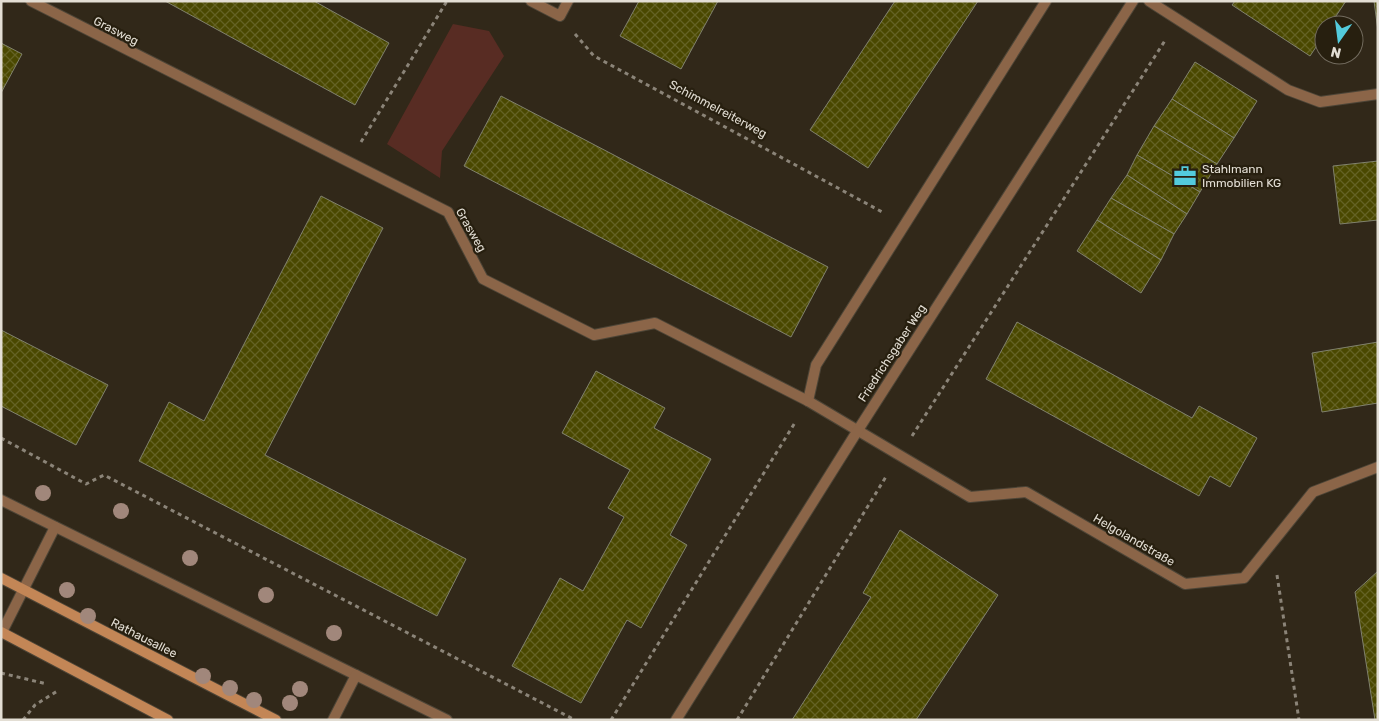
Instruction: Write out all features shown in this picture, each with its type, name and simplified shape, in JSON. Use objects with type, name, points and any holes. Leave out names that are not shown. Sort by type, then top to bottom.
[{"type":"main road","name":"Rathausallee","points":[[1,578],[276,720]]},
{"type":"main road","points":[[2,632],[168,720]]},
{"type":"street","name":"Grasweg","points":[[31,1],[448,212],[483,279],[594,335],[655,323],[808,401],[858,430]]},
{"type":"street","points":[[531,1],[560,16],[568,1]]},
{"type":"street","points":[[808,401],[816,365],[1046,1]]},
{"type":"street","name":"Friedrichsgaber Weg","points":[[676,720],[858,430],[1132,1]]},
{"type":"street","points":[[1150,1],[1288,90],[1320,102],[1378,94]]},
{"type":"street","name":"Helgolandstraße","points":[[858,430],[970,497],[1026,492],[1185,584],[1244,578],[1313,492],[1378,467]]},
{"type":"street","points":[[1,500],[447,720]]},
{"type":"street","points":[[2,632],[22,588],[55,526]]},
{"type":"street","points":[[333,720],[356,675]]},
{"type":"path","points":[[349,161],[447,1]]},
{"type":"path","name":"Schimmelreiterweg","points":[[560,16],[594,56],[905,225]]},
{"type":"path","points":[[737,720],[900,455],[1179,20]]},
{"type":"path","points":[[611,720],[808,401]]},
{"type":"path","points":[[1,438],[86,484],[104,475],[575,720]]},
{"type":"path","points":[[1272,542],[1299,720]]},
{"type":"path","points":[[24,720],[35,705],[62,688]]},
{"type":"shaded area","points":[[453,24],[489,31],[504,56],[442,151],[440,178],[387,144]]},
{"type":"building","points":[[165,1],[314,1],[389,43],[355,105]]},
{"type":"building","points":[[639,1],[718,1],[681,69],[620,36]]},
{"type":"building","points":[[895,1],[978,1],[868,168],[810,130]]},
{"type":"building","points":[[1235,1],[1346,1],[1337,15],[1314,15],[1314,50],[1310,56],[1232,5]]},
{"type":"building","points":[[1374,1],[1378,1],[1378,31]]},
{"type":"building","points":[[1,43],[22,54],[1,93]]},
{"type":"building","points":[[1195,62],[1257,101],[1234,138],[1172,99]]},
{"type":"building","points":[[501,96],[828,267],[791,337],[464,166]]},
{"type":"building","points":[[1172,99],[1234,138],[1217,164],[1154,126]]},
{"type":"building","points":[[1154,126],[1217,164],[1200,192],[1137,155]]},
{"type":"building","points":[[1137,155],[1200,192],[1187,214],[1127,175]]},
{"type":"building","points":[[1378,161],[1378,220],[1340,224],[1333,166]]},
{"type":"building","points":[[1127,175],[1187,214],[1174,234],[1111,198]]},
{"type":"building","points":[[321,196],[383,228],[265,455],[466,559],[437,616],[139,461],[169,402],[204,421]]},
{"type":"building","points":[[1111,198],[1174,234],[1161,260],[1097,220]]},
{"type":"building","points":[[1097,220],[1161,260],[1141,293],[1077,251]]},
{"type":"building","points":[[1017,322],[1192,418],[1199,406],[1257,438],[1230,487],[1210,476],[1199,496],[986,379]]},
{"type":"building","points":[[1,330],[108,385],[76,445],[1,406]]},
{"type":"building","points":[[1378,342],[1378,403],[1322,412],[1312,353]]},
{"type":"building","points":[[596,371],[665,408],[654,428],[711,459],[670,535],[687,545],[641,628],[627,620],[581,703],[512,666],[560,578],[583,591],[624,517],[608,508],[630,470],[562,433]]},
{"type":"building","points":[[900,530],[998,595],[916,720],[792,720],[871,597],[863,593]]},
{"type":"building","points":[[1378,571],[1378,720],[1375,720],[1355,592]]},
{"type":"place","name":"Stahlmann Immobilien KG","points":[[1185,176]]}]
